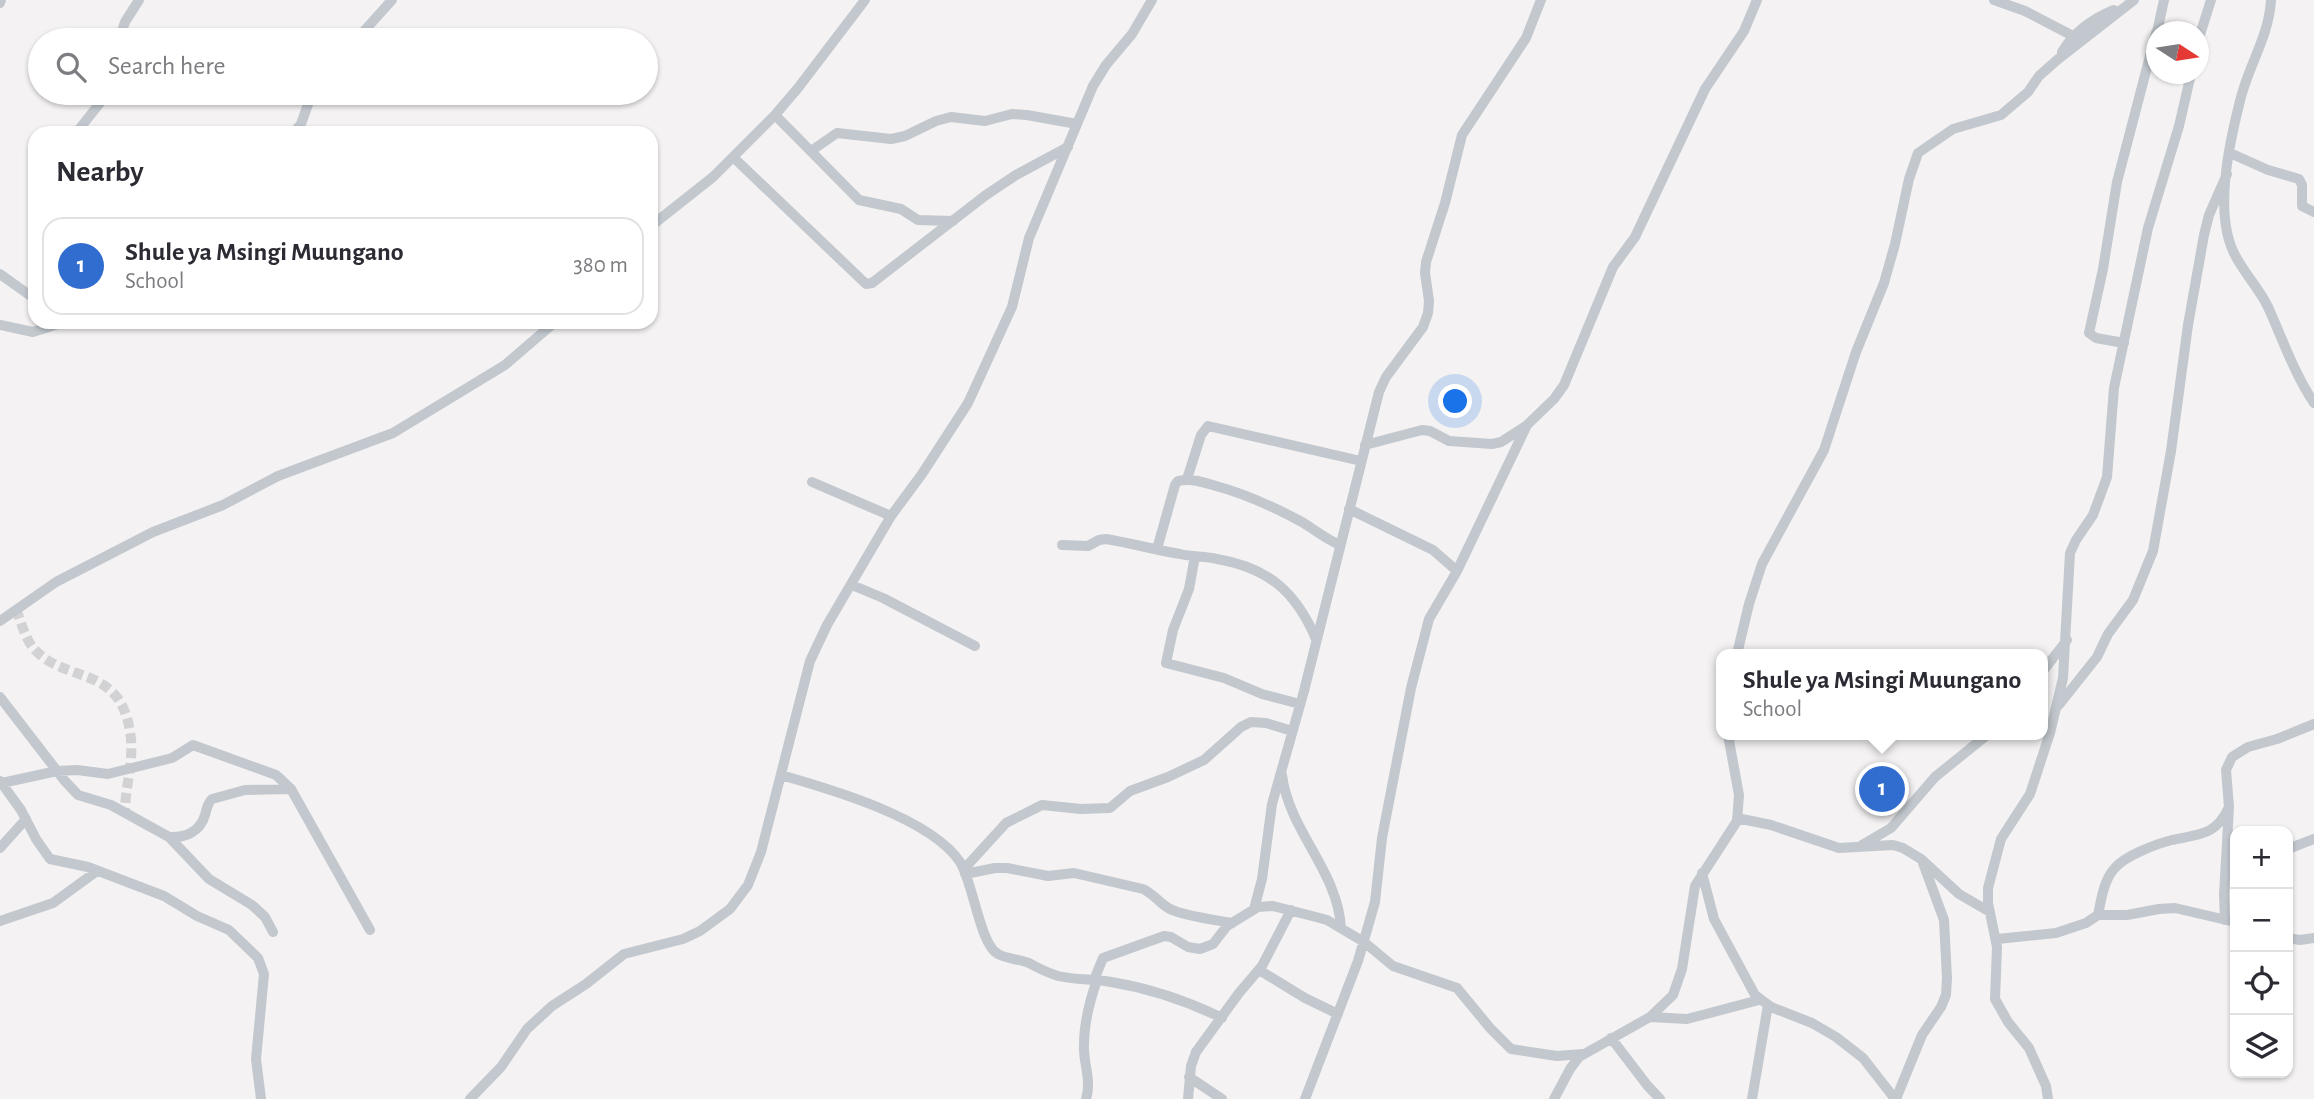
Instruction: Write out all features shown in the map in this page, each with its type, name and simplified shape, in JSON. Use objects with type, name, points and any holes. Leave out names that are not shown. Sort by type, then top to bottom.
[{"type":"street","points":[[123,28],[139,0]]},
{"type":"street","points":[[367,28],[392,0]]},
{"type":"street","points":[[658,220],[713,177],[775,115],[865,0]]},
{"type":"street","points":[[470,1099],[501,1067],[527,1029],[552,1006],[624,954],[694,934],[715,921],[738,901],[748,885],[757,865],[807,667],[827,625],[891,516],[968,403],[1012,307],[1029,238],[1093,86],[1105,65],[1132,34],[1152,0]]},
{"type":"street","points":[[1254,909],[1262,879],[1268,821],[1379,392],[1386,377],[1423,327],[1428,313],[1426,262],[1445,204],[1462,135],[1526,38],[1541,0]]},
{"type":"street","points":[[1365,444],[1422,430],[1449,441],[1492,444],[1501,442],[1527,425],[1555,399],[1564,385],[1613,267],[1635,237],[1705,89],[1744,31],[1757,0]]},
{"type":"street","points":[[1994,0],[2025,11],[2073,36]]},
{"type":"street","points":[[2159,21],[2164,0]]},
{"type":"street","points":[[2205,21],[2211,0]]},
{"type":"street","points":[[2271,0],[2268,23],[2240,99],[2223,212],[2234,253],[2268,307],[2297,374],[2314,403]]},
{"type":"street","points":[[2057,60],[2073,36],[2103,15],[2129,3]]},
{"type":"street","points":[[1738,649],[1762,564],[1811,475],[1831,430],[1856,352],[1884,283],[1918,153],[1952,129],[2001,115],[2028,92],[2039,76],[2057,60],[2129,3]]},
{"type":"street","points":[[2124,344],[2096,338],[2089,333],[2103,269],[2117,181],[2146,73]]},
{"type":"street","points":[[2048,737],[2063,678],[2070,553],[2094,516],[2107,477],[2114,388],[2148,228],[2189,84]]},
{"type":"street","points":[[81,126],[98,105]]},
{"type":"street","points":[[299,126],[308,105]]},
{"type":"street","points":[[811,151],[836,133],[891,139],[951,117],[985,121],[1012,114],[1077,124]]},
{"type":"street","points":[[775,115],[859,200],[901,209],[918,220],[953,220]]},
{"type":"street","points":[[733,157],[866,284],[872,283],[953,220],[1016,176],[1069,147]]},
{"type":"street","points":[[2230,153],[2269,170],[2299,179],[2302,185],[2302,206],[2314,212]]},
{"type":"street","points":[[2056,709],[2101,652],[2108,634],[2133,600],[2153,551],[2204,235],[2227,174]]},
{"type":"street","points":[[0,274],[28,294]]},
{"type":"street","points":[[0,325],[33,332],[42,329]]},
{"type":"street","points":[[0,621],[56,582],[153,532],[223,505],[278,476],[393,433],[505,365],[547,329]]},
{"type":"street","points":[[1305,1099],[1364,942],[1375,902],[1382,838],[1419,653],[1434,608],[1457,572],[1527,425]]},
{"type":"street","points":[[1187,479],[1201,435],[1208,426],[1361,461]]},
{"type":"street","points":[[1157,549],[1175,483],[1187,479],[1249,496],[1340,545]]},
{"type":"street","points":[[812,482],[891,516]]},
{"type":"street","points":[[1349,509],[1433,550],[1457,572]]},
{"type":"street","points":[[1062,545],[1088,546],[1106,539],[1220,559],[1257,572],[1280,584],[1301,608],[1317,640]]},
{"type":"street","points":[[1195,556],[1189,589],[1173,630],[1166,663],[1224,678],[1262,694],[1300,704]]},
{"type":"street","points":[[852,585],[883,598],[975,646]]},
{"type":"street","points":[[2048,664],[2067,639]]},
{"type":"street","points":[[0,697],[78,794],[111,805],[169,837],[209,879],[252,905],[265,917],[274,932]]},
{"type":"street","points":[[965,871],[1001,827],[1038,807],[1049,804],[1081,809],[1110,808],[1130,791],[1204,760],[1241,727],[1251,722],[1266,723],[1292,731]]},
{"type":"street","points":[[2230,834],[2226,770],[2232,757],[2248,747],[2277,740],[2314,724]]},
{"type":"street","points":[[1554,1099],[1570,1069],[1583,1054],[1650,1017],[1667,1002],[1677,986],[1695,886],[1730,834],[1737,818],[1739,795],[1729,740]]},
{"type":"street","points":[[1857,847],[1891,828],[1935,777],[1981,740]]},
{"type":"street","points":[[2047,740],[2035,783],[2025,804],[2006,829],[1989,882],[1990,912],[1997,939],[1994,991],[1996,1003],[2029,1048],[2046,1086],[2048,1099]]},
{"type":"street","points":[[261,1099],[256,1059],[264,974],[258,958],[223,927],[197,916],[164,896],[74,863],[50,859],[1,782],[57,771],[76,770],[108,774],[172,758],[192,745],[276,775],[290,789],[370,930]]},
{"type":"street","points":[[1281,768],[1288,802],[1334,891],[1339,906],[1341,928]]},
{"type":"street","points":[[781,775],[843,794],[882,810],[936,839],[955,856],[965,871],[993,951],[1054,975],[1095,980],[1185,1002],[1222,1018]]},
{"type":"street","points":[[169,837],[184,838],[192,833],[204,819],[208,803],[212,799],[245,790],[290,789]]},
{"type":"street","points":[[2098,915],[2111,872],[2124,859],[2172,840],[2210,831],[2229,807]]},
{"type":"street","points":[[1737,818],[1771,825],[1839,848],[1893,845],[1903,848],[1921,859],[1959,894],[1990,912]]},
{"type":"street","points":[[0,848],[26,819]]},
{"type":"street","points":[[2293,847],[2314,839]]},
{"type":"street","points":[[1702,873],[1714,919],[1745,978],[1763,1002],[1812,1023],[1836,1037],[1863,1058],[1896,1099],[1922,1035],[1946,995],[1944,919],[1921,859]]},
{"type":"street","points":[[965,871],[995,867],[1048,876],[1074,873],[1143,889],[1153,893],[1165,906],[1177,912],[1232,923]]},
{"type":"street","points":[[1997,939],[2056,933],[2086,923],[2098,915],[2127,915],[2168,908],[2230,921],[2224,895],[2230,867]]},
{"type":"street","points":[[0,921],[53,903],[97,871]]},
{"type":"street","points":[[1086,1099],[1089,1082],[1084,1040],[1095,980],[1103,958],[1164,936],[1170,936],[1195,949],[1206,947],[1213,944],[1232,923],[1254,909],[1273,906],[1327,920],[1364,942],[1396,967],[1457,988],[1511,1049],[1557,1056],[1583,1054]]},
{"type":"street","points":[[1188,1099],[1189,1077],[1196,1052],[1259,970],[1291,910]]},
{"type":"street","points":[[2293,939],[2314,938]]},
{"type":"street","points":[[1259,970],[1338,1014]]},
{"type":"street","points":[[1650,1017],[1687,1019],[1763,1002]]},
{"type":"street","points":[[1752,1099],[1763,1002]]},
{"type":"street","points":[[1611,1038],[1660,1099]]},
{"type":"street","points":[[1189,1077],[1222,1099]]},
{"type":"tunnel","points":[[16,609],[34,649],[47,660],[104,685],[115,695],[124,710],[131,742],[125,812]]},
{"type":"place","name":"Shule ya Msingi Muungano","points":[[1882,789]]}]
